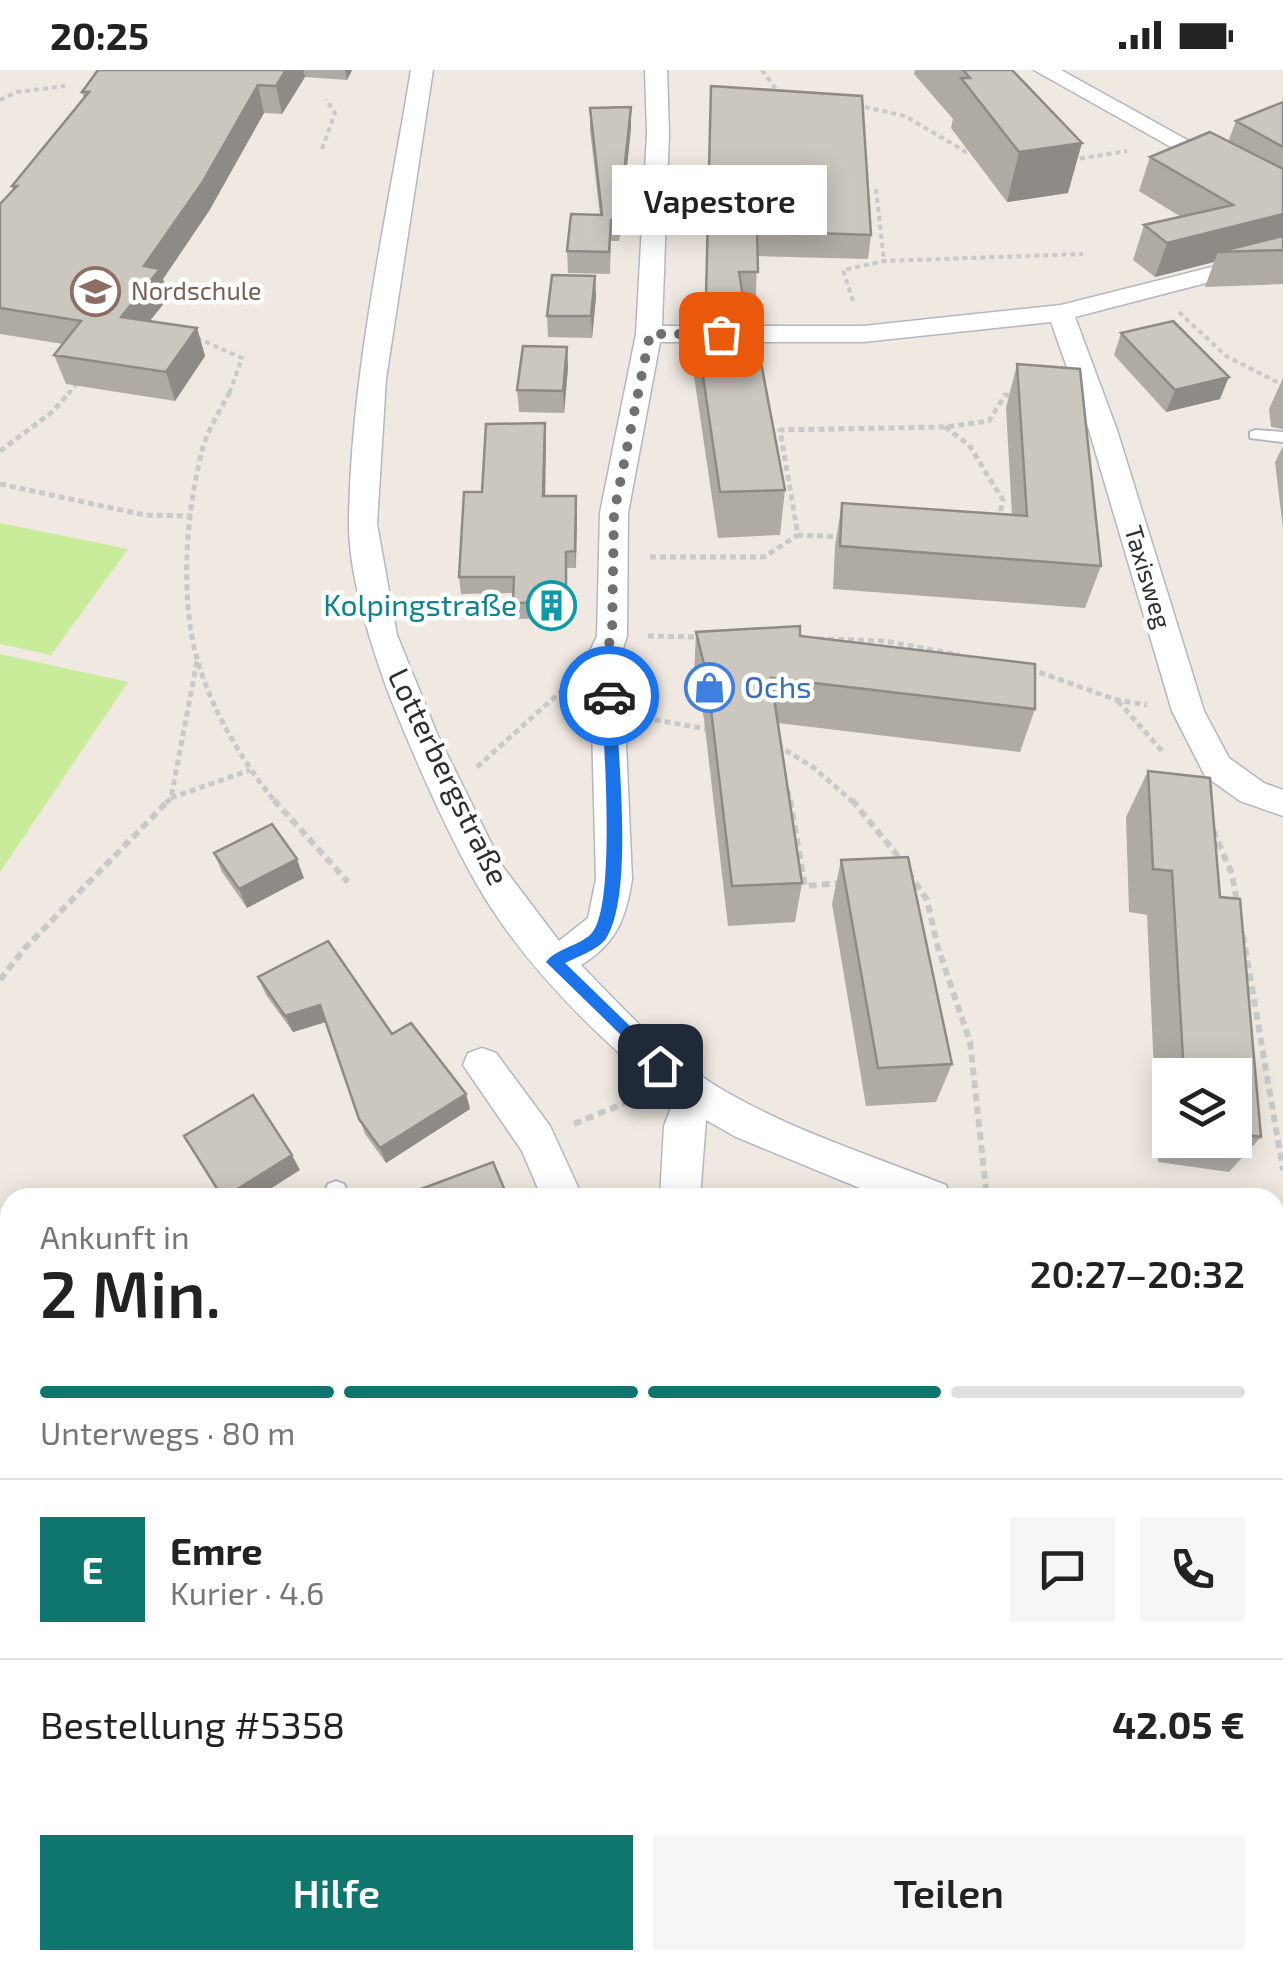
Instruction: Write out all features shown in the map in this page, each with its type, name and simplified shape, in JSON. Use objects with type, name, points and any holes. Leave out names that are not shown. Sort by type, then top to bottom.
[{"type":"street","name":"Lotterbergstraße","points":[[422,70],[373,379],[363,524],[382,635],[422,736],[490,876],[554,962],[640,1050],[688,1087],[750,1125],[907,1188]]},
{"type":"street","points":[[554,962],[598,938],[610,912],[614,880],[609,644],[614,513],[650,334],[658,133],[656,70]]},
{"type":"street","points":[[1045,70],[1283,203]]},
{"type":"street","points":[[650,334],[863,334],[1061,312],[1283,256]]},
{"type":"street","name":"Taxisweg","points":[[1061,312],[1103,430],[1205,776],[1283,803]]},
{"type":"street","points":[[482,1064],[536,1139],[558,1188]]},
{"type":"street","points":[[681,1188],[688,1087]]},
{"type":"lane","points":[[1255,434],[1283,437]]},
{"type":"path","points":[[762,70],[778,92]]},
{"type":"path","points":[[0,100],[17,92],[65,86]]},
{"type":"path","points":[[765,101],[778,92],[798,95]]},
{"type":"path","points":[[322,149],[336,113],[326,99]]},
{"type":"path","points":[[853,104],[906,116],[966,152],[984,149]]},
{"type":"path","points":[[1070,160],[1178,144]]},
{"type":"path","points":[[876,189],[884,262]]},
{"type":"path","points":[[863,334],[844,270],[884,262],[1084,254]]},
{"type":"path","points":[[1193,302],[1175,308],[1253,376],[1283,385]]},
{"type":"path","points":[[171,798],[197,660],[189,583],[192,516],[202,450],[214,414],[240,372],[242,358],[194,336]]},
{"type":"path","points":[[0,450],[51,413],[76,385]]},
{"type":"path","points":[[798,535],[780,430],[945,427],[989,421],[1005,395]]},
{"type":"path","points":[[945,427],[969,445],[1003,500],[996,529]]},
{"type":"path","points":[[0,484],[145,514],[192,516]]},
{"type":"path","points":[[614,555],[764,557],[798,535],[857,538]]},
{"type":"path","points":[[449,792],[609,644],[707,637]]},
{"type":"path","points":[[803,638],[885,642],[976,658]]},
{"type":"path","points":[[197,660],[250,770],[348,882]]},
{"type":"path","points":[[1012,665],[1117,700],[1188,711]]},
{"type":"path","points":[[1117,700],[1205,776],[1238,911]]},
{"type":"path","points":[[610,712],[728,732]]},
{"type":"path","points":[[771,742],[833,783],[890,843],[927,900],[938,948],[970,1042],[986,1188]]},
{"type":"path","points":[[780,747],[783,764]]},
{"type":"path","points":[[0,980],[25,948],[171,798],[204,790],[250,770]]},
{"type":"path","points":[[786,782],[805,886],[858,882]]},
{"type":"path","points":[[894,879],[912,878]]},
{"type":"path","points":[[1242,929],[1283,1170]]},
{"type":"path","points":[[536,1139],[688,1087]]},
{"type":"green space","points":[[0,523],[128,549],[51,655],[0,644]]},
{"type":"green space","points":[[0,654],[128,682],[0,872]]},
{"type":"building","points":[[98,70],[286,70],[276,86],[258,85],[202,183],[144,266],[160,269],[121,317],[197,328],[166,372],[54,355],[81,321],[0,308],[0,204],[89,92],[82,92]]},
{"type":"building","points":[[963,70],[1012,70],[1082,143],[1019,152],[961,78],[970,78]]},
{"type":"building","points":[[711,86],[862,96],[871,235],[757,231],[758,272],[739,272],[743,297],[706,297]]},
{"type":"building","points":[[1283,102],[1283,147],[1236,121]]},
{"type":"building","points":[[631,107],[619,220],[611,220],[609,252],[567,251],[571,214],[602,215],[590,108]]},
{"type":"building","points":[[1210,132],[1283,169],[1283,214],[1167,243],[1144,225],[1233,205],[1150,157]]},
{"type":"building","points":[[1283,236],[1283,250],[1218,252]]},
{"type":"building","points":[[552,275],[595,276],[591,316],[547,316]]},
{"type":"building","points":[[706,299],[749,299],[785,490],[720,492],[696,329],[697,309],[706,309]]},
{"type":"building","points":[[1173,321],[1229,377],[1175,390],[1121,333]]},
{"type":"building","points":[[523,346],[567,347],[563,391],[517,390]]},
{"type":"building","points":[[1017,364],[1080,369],[1101,566],[840,546],[842,503],[1027,516]]},
{"type":"building","points":[[545,423],[543,496],[576,496],[575,551],[566,552],[566,602],[513,603],[514,577],[459,577],[464,492],[482,492],[486,424]]},
{"type":"building","points":[[800,626],[800,636],[1035,664],[1035,709],[771,678],[802,883],[732,886],[707,676],[696,632]]},
{"type":"building","points":[[1148,771],[1210,778],[1220,897],[1240,899],[1261,1137],[1252,1136],[1252,1058],[1183,1058],[1172,871],[1153,869]]},
{"type":"building","points":[[272,824],[297,859],[239,889],[214,853]]},
{"type":"building","points":[[908,857],[952,1064],[878,1068],[841,860]]},
{"type":"building","points":[[328,941],[392,1034],[411,1023],[466,1094],[380,1148],[359,1119],[320,1005],[285,1016],[258,977]]},
{"type":"building","points":[[253,1095],[292,1155],[239,1188],[217,1188],[184,1136]]},
{"type":"building","points":[[493,1162],[504,1188],[424,1188]]},
{"type":"way so far","points":[[609,696],[606,651],[612,636],[614,513],[650,334],[721,334]]},
{"type":"place","name":"Nordschule","points":[[96,291]]},
{"type":"place","name":"Vapestore","points":[[721,334]]},
{"type":"place","name":"Kolpingstraße","points":[[552,606]]},
{"type":"place","name":"Ochs","points":[[709,688]]},
{"type":"route","points":[[609,696],[614,880],[610,912],[598,938],[554,962],[660,1066]]}]
